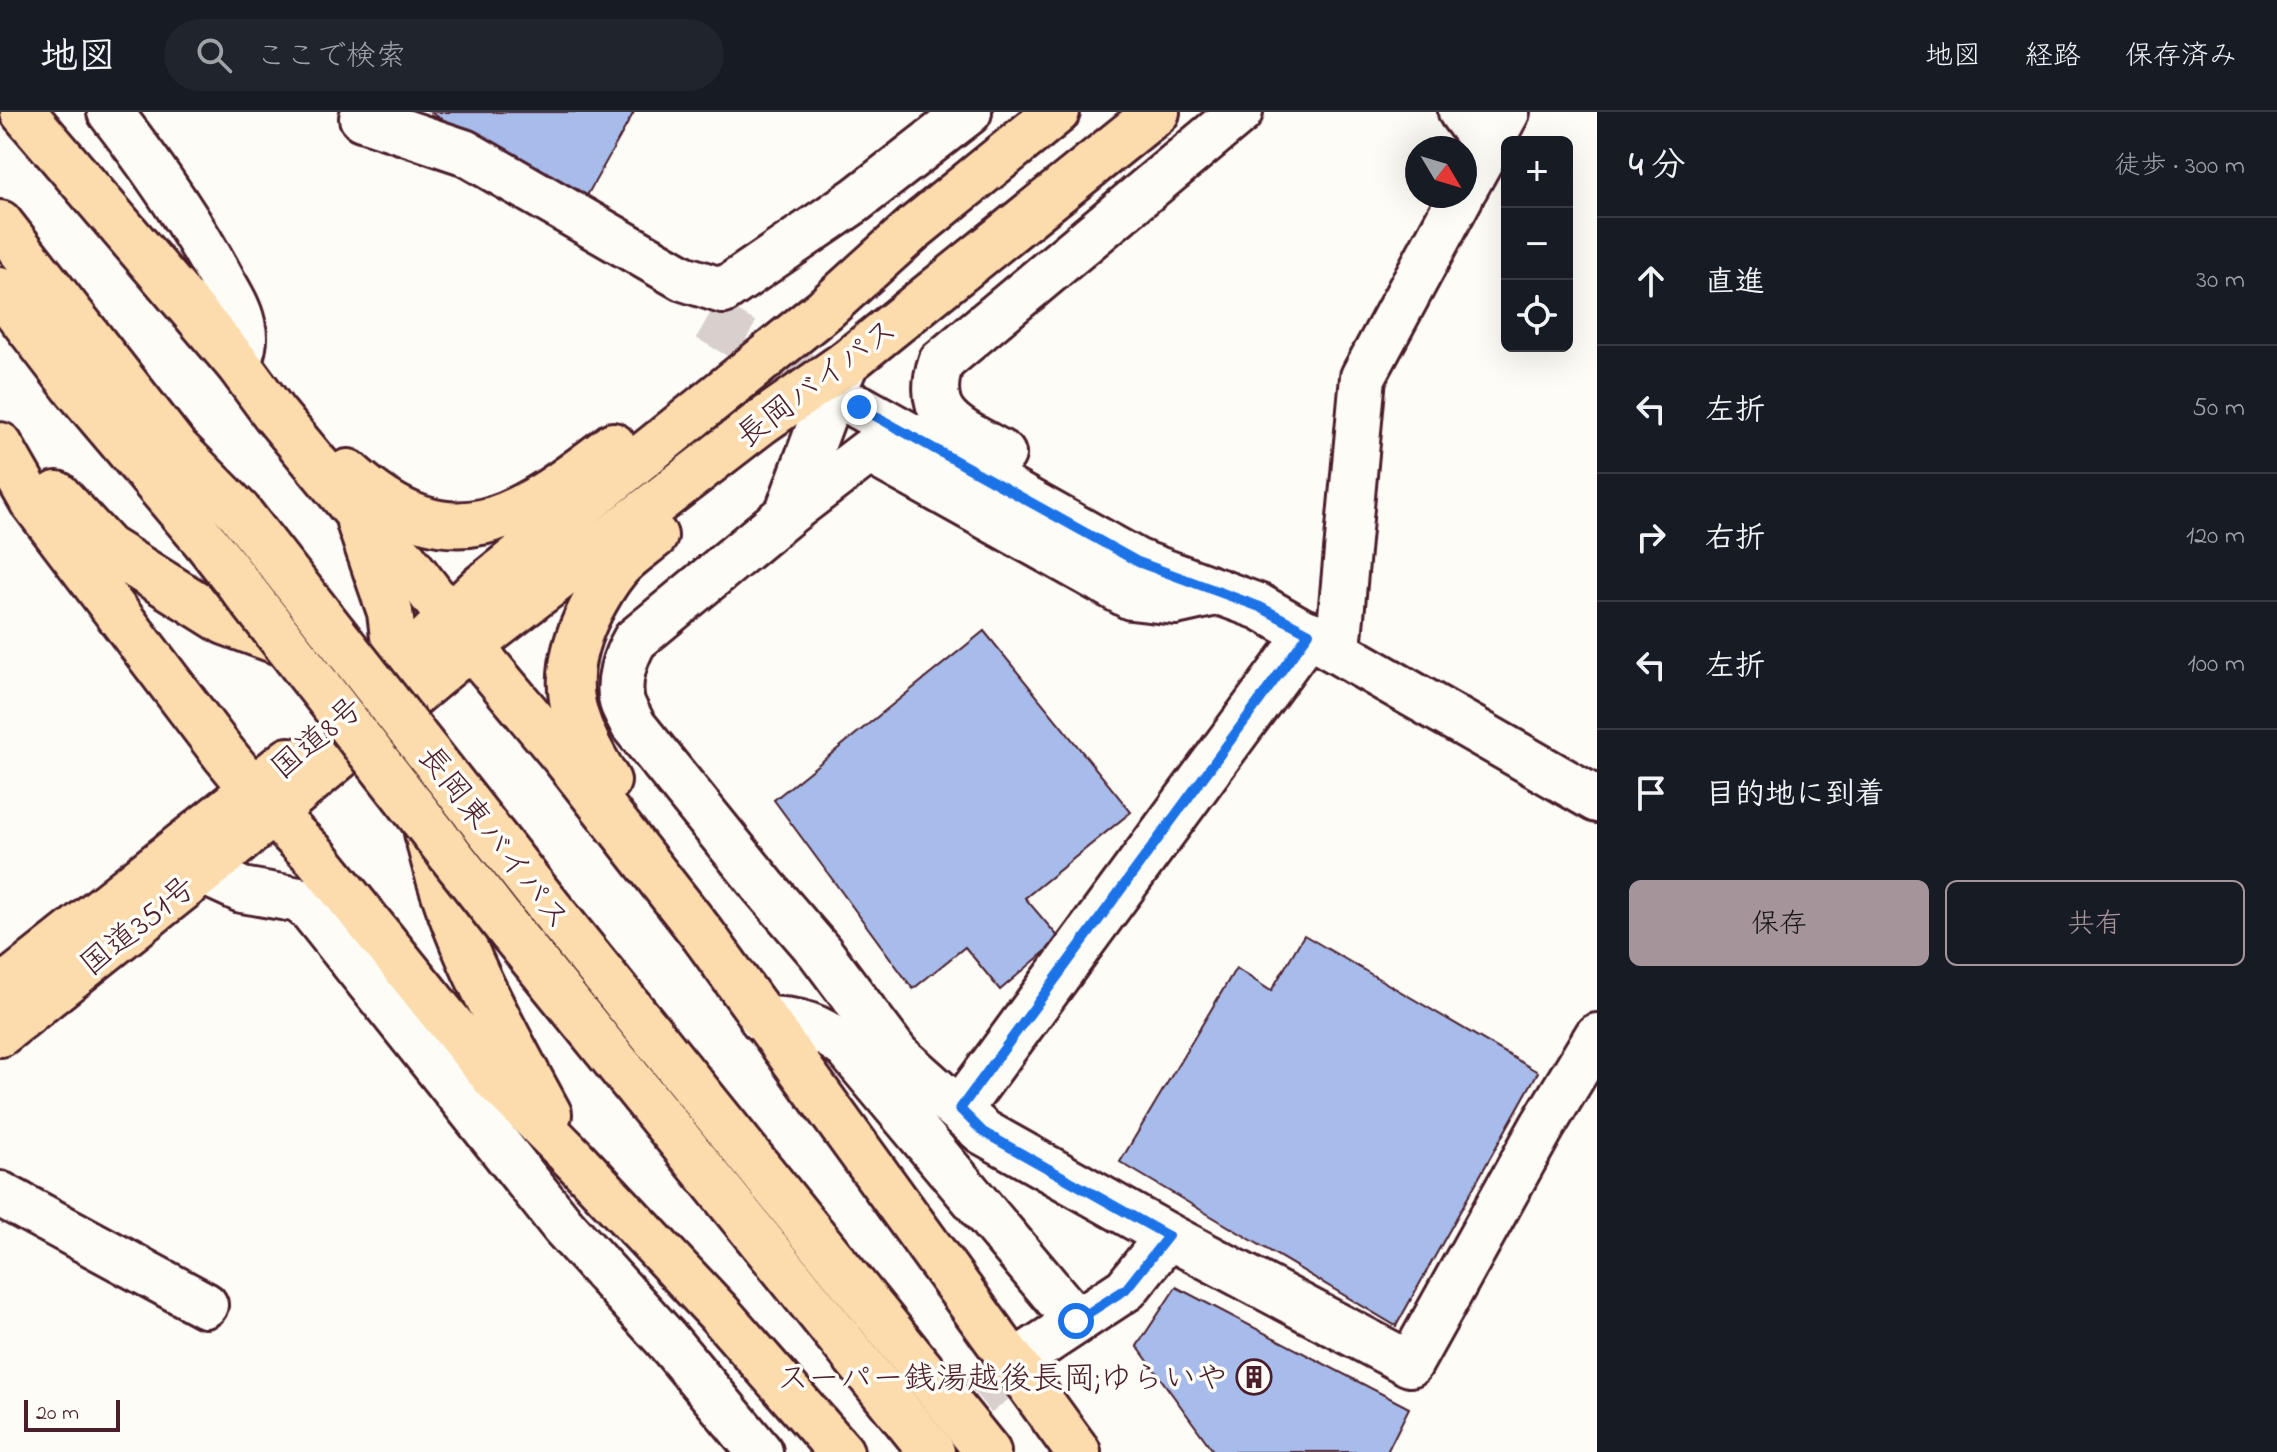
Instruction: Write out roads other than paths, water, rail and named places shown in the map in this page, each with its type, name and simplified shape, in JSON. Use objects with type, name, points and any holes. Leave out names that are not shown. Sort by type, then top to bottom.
[{"type":"highway","points":[[23,112],[238,364],[304,433],[362,485],[397,509],[429,523],[458,527],[522,508],[580,470],[662,407],[825,309]]},
{"type":"highway","name":"長岡バイパス","points":[[460,631],[913,229],[1057,112]]},
{"type":"highway","name":"長岡バイパス","points":[[460,631],[846,363],[1152,116]]},
{"type":"highway","name":"長岡東バイパス","points":[[0,223],[174,446],[405,687],[545,902],[988,1452]]},
{"type":"highway","name":"長岡東バイパス","points":[[0,290],[73,385],[206,542],[510,931],[932,1452]]},
{"type":"highway","points":[[704,936],[664,853],[618,796],[587,748],[570,688],[571,660],[592,607],[620,565],[767,441],[846,363]]},
{"type":"highway","points":[[238,364],[356,512],[405,560],[704,936],[1078,1452]]},
{"type":"highway","points":[[0,422],[48,484],[107,548],[225,622],[325,659],[361,667],[405,687],[517,702]]},
{"type":"highway","points":[[0,445],[32,501],[263,802],[316,857],[495,1079],[709,1302],[841,1452]]},
{"type":"highway","points":[[356,512],[390,612],[431,854],[491,1008],[573,1158]]},
{"type":"highway","name":"国道8号","points":[[263,802],[405,687],[460,631]]},
{"type":"highway","points":[[12,980],[103,889],[195,815],[219,786],[224,754]]},
{"type":"highway","name":"国道351号","points":[[0,1034],[203,872],[263,802]]},
{"type":"highway","name":"国道351号","points":[[12,980],[263,802]]},
{"type":"street","points":[[110,112],[159,176],[211,258],[234,302],[243,326],[244,344],[238,364]]},
{"type":"street","points":[[1461,112],[1497,129],[1477,166]]},
{"type":"street","points":[[358,115],[464,152],[683,278],[723,291],[856,200],[959,120]]},
{"type":"street","points":[[358,115],[439,166],[707,319]]},
{"type":"street","points":[[1152,116],[1234,117]]},
{"type":"street","points":[[1220,592],[1151,538],[957,427],[937,406],[935,381],[941,362],[1234,117]]},
{"type":"street","points":[[913,229],[959,120]]},
{"type":"street","points":[[960,1109],[1324,641],[1363,377],[1455,208]]},
{"type":"street","points":[[787,514],[846,363]]},
{"type":"street","points":[[859,407],[1138,562],[1260,607],[1324,641],[1597,800]]},
{"type":"street","points":[[1076,1321],[884,1065],[820,952],[633,725],[622,701],[622,678],[627,655],[635,640],[787,514],[869,451],[1131,597],[1175,602],[1220,592]]},
{"type":"street","points":[[203,872],[242,890],[299,900],[312,911],[564,1227],[666,1339],[760,1452]]},
{"type":"street","points":[[762,1019],[789,1019],[824,1029],[847,1048],[884,1065],[960,1109],[983,1132],[1168,1236],[1410,1364],[1542,1127],[1597,1036]]},
{"type":"street","points":[[0,1194],[205,1305]]},
{"type":"street","points":[[1029,1353],[1126,1289],[1168,1236]]},
{"type":"tunnel","points":[[707,319],[847,399]]},
{"type":"tunnel","points":[[927,1439],[1029,1353]]},
{"type":"place","name":"スーパー銭湯越後長岡;ゆらいや","points":[[1254,1377]]}]
